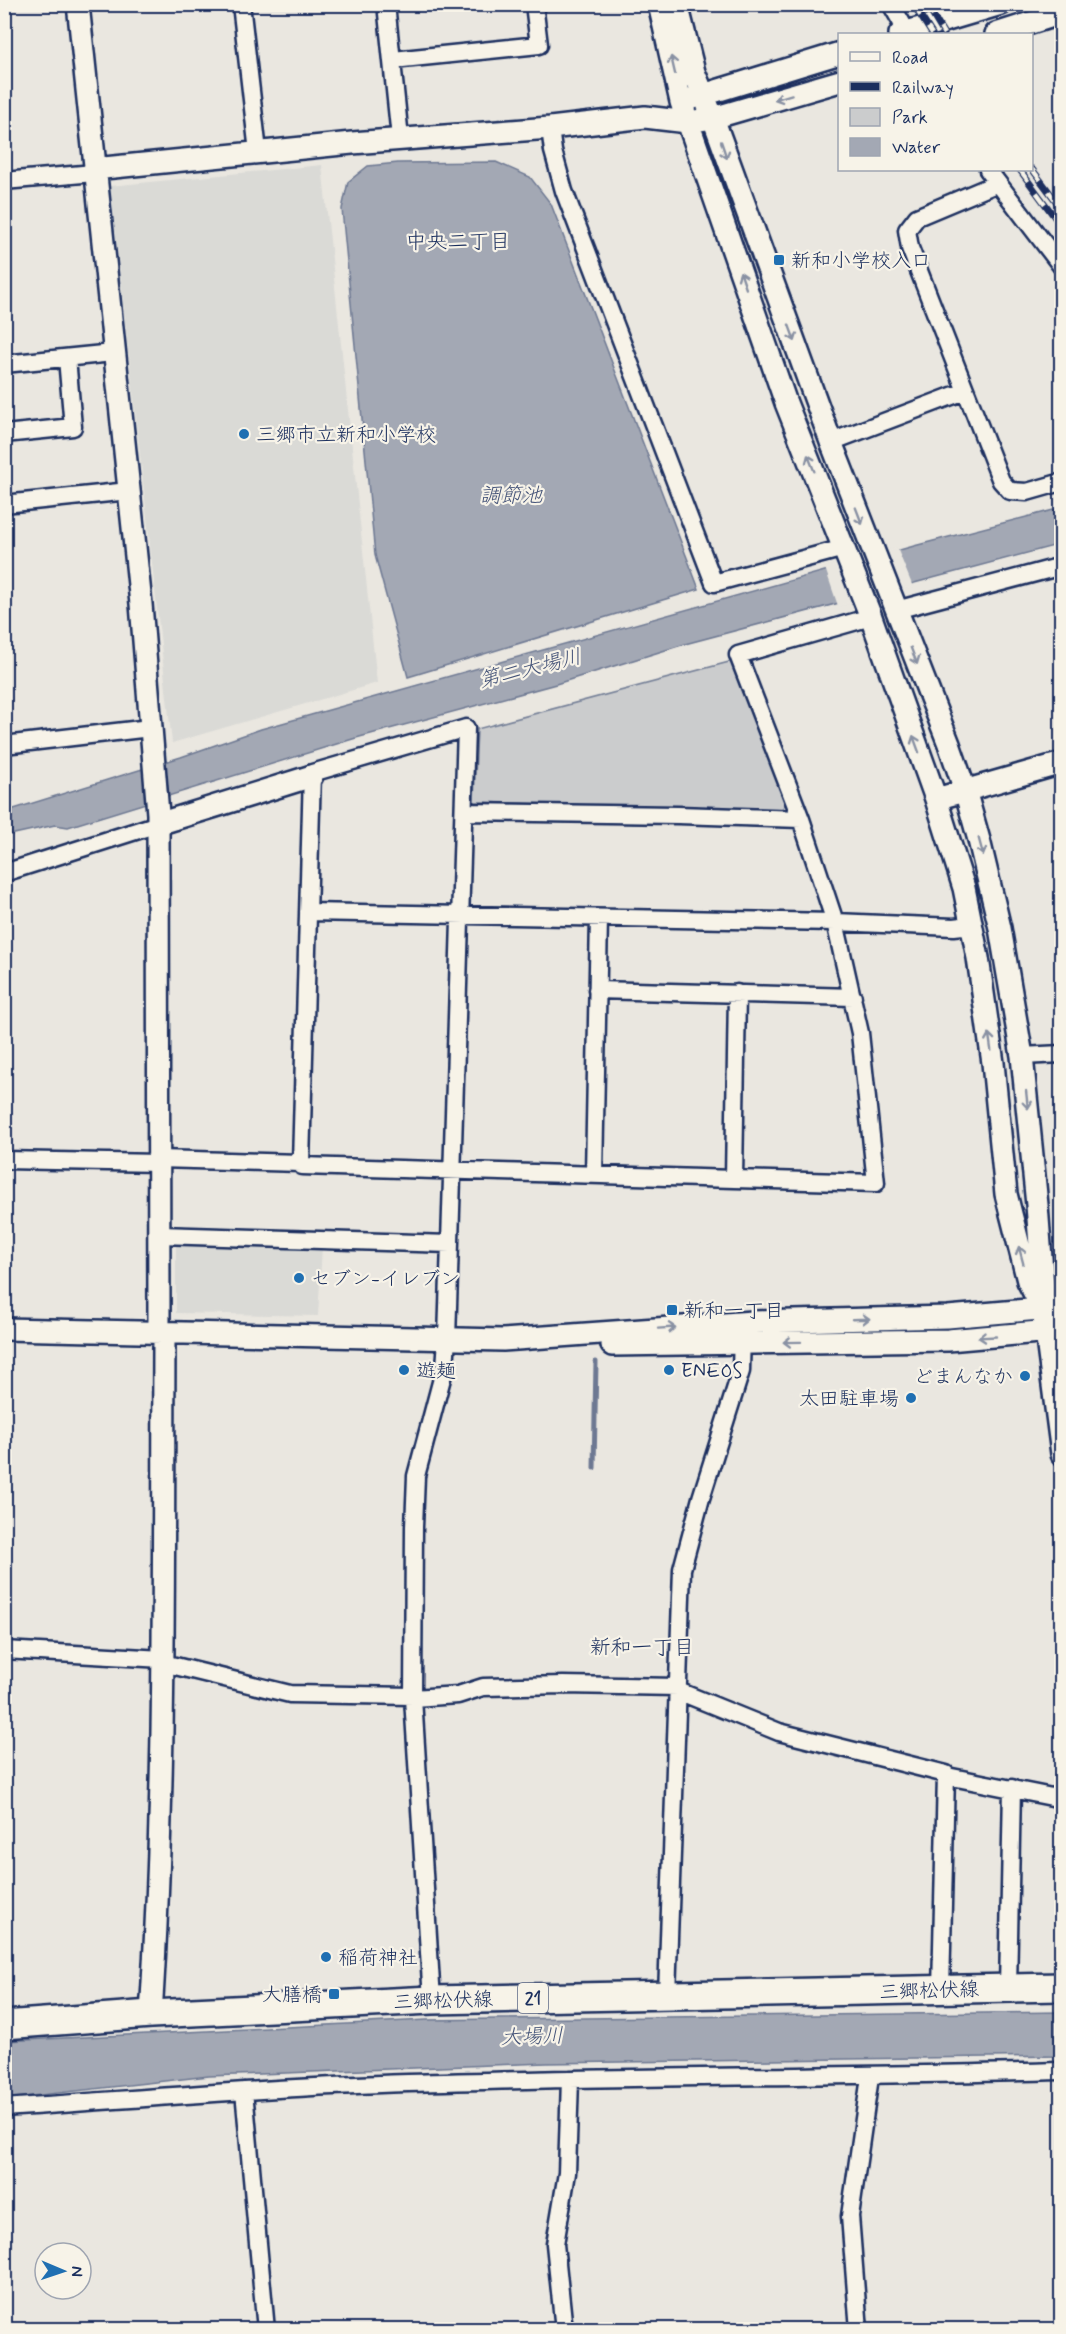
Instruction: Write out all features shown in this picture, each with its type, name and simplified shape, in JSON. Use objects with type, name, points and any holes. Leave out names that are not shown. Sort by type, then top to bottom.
[{"type":"main road","name":"三郷松伏線","points":[[4,2025],[152,2014],[432,2000],[1062,1987]]},
{"type":"street","points":[[78,4],[143,625],[158,819],[159,1325],[164,1339],[163,1661],[162,1803],[152,2014]]},
{"type":"street","points":[[241,4],[258,152]]},
{"type":"street","points":[[386,4],[400,138]]},
{"type":"street","points":[[393,60],[539,45],[534,4]]},
{"type":"street","points":[[659,4],[681,102],[786,403],[846,552],[936,799],[964,888],[972,925],[993,1063],[1006,1194],[1028,1281],[1052,1308]]},
{"type":"street","points":[[677,4],[702,96],[713,118],[831,442],[965,790],[1000,928],[1022,1056],[1043,1285],[1052,1308],[1062,1454]]},
{"type":"street","points":[[891,4],[903,33],[1001,4]]},
{"type":"street","points":[[999,33],[1062,13]]},
{"type":"street","points":[[645,117],[681,102],[838,54]]},
{"type":"street","points":[[4,181],[400,138],[550,128],[645,117],[688,122],[713,118],[838,82]]},
{"type":"street","points":[[550,128],[553,151],[564,190],[714,582],[846,552]]},
{"type":"street","points":[[1062,267],[993,176],[917,217],[907,230],[910,248],[1000,481],[1010,491],[1027,492],[1062,482]]},
{"type":"street","points":[[4,364],[113,353]]},
{"type":"street","points":[[4,434],[73,427],[66,358]]},
{"type":"street","points":[[831,442],[965,391]]},
{"type":"street","points":[[4,504],[129,491]]},
{"type":"street","points":[[894,606],[1062,566]]},
{"type":"street","points":[[4,1160],[301,1163],[302,1166],[876,1183],[864,1067],[853,997],[835,922],[801,819],[738,655],[869,614]]},
{"type":"street","points":[[4,745],[150,728]]},
{"type":"street","points":[[301,1163],[312,773],[466,728],[447,1339],[445,1367],[416,1476],[413,1697],[432,2000]]},
{"type":"street","points":[[936,799],[1062,763]]},
{"type":"street","points":[[4,873],[158,819],[312,776]]},
{"type":"street","points":[[464,812],[801,819]]},
{"type":"street","points":[[308,912],[835,922],[954,927],[972,925]]},
{"type":"street","points":[[594,1174],[599,918]]},
{"type":"street","points":[[597,990],[853,997]]},
{"type":"street","points":[[734,1179],[737,993]]},
{"type":"street","points":[[1022,1056],[1062,1054]]},
{"type":"street","points":[[160,1235],[450,1244]]},
{"type":"street","points":[[4,1329],[503,1340],[556,1345],[742,1333],[1052,1308]]},
{"type":"street","points":[[742,1333],[948,1340],[1053,1331]]},
{"type":"street","points":[[666,1995],[682,1569],[701,1498],[741,1371],[742,1333]]},
{"type":"street","points":[[4,1650],[163,1661],[290,1694],[413,1697],[458,1695],[483,1687],[563,1685],[678,1689],[779,1732],[948,1776],[1062,1799]]},
{"type":"street","points":[[941,1990],[946,1774]]},
{"type":"street","points":[[1008,1988],[1012,1788]]},
{"type":"street","points":[[4,2108],[244,2091],[404,2083],[570,2079],[870,2077],[1062,2071]]},
{"type":"street","points":[[859,2330],[850,2216],[870,2077]]},
{"type":"street","points":[[564,2330],[555,2244],[567,2173],[570,2079]]},
{"type":"street","points":[[244,2091],[266,2330]]},
{"type":"shaded area","name":"三郷市立新和小学校","points":[[322,165],[377,683],[172,743],[110,186]]},
{"type":"shaded area","points":[[176,1242],[322,1247],[318,1316],[176,1313]]},
{"type":"green space","points":[[733,661],[787,802],[781,810],[474,802],[477,729]]},
{"type":"water","name":"調節池","points":[[496,162],[530,177],[551,204],[699,589],[408,677],[375,555],[342,209],[348,182],[368,166],[398,163]]},
{"type":"water","name":"第二大場川","points":[[1061,508],[1061,544],[685,644],[556,684],[356,738],[68,827],[55,825],[5,836],[4,812],[181,757],[261,729],[914,546]]},
{"type":"water","name":"大場川","points":[[1062,2012],[1061,2056],[546,2063],[209,2076],[5,2099],[5,2041],[427,2020]]},
{"type":"pier","points":[[897,548],[913,587],[838,606],[825,568]]},
{"type":"waterway","points":[[594,1468],[596,1362]]},
{"type":"railway","points":[[913,4],[931,33]]},
{"type":"railway","points":[[926,4],[943,33]]},
{"type":"railway","points":[[1033,170],[1062,209]]},
{"type":"railway","points":[[1021,171],[1062,227]]},
{"type":"place","name":"新和小学校入口","points":[[779,260]]},
{"type":"place","name":"三郷市立新和小学校","points":[[244,434]]},
{"type":"place","name":"セブン-イレブン","points":[[299,1278]]},
{"type":"place","name":"新和一丁目","points":[[672,1310]]},
{"type":"place","name":"遊麺","points":[[404,1370]]},
{"type":"place","name":"ENEOS","points":[[669,1370]]},
{"type":"place","name":"どまんなか","points":[[1025,1376]]},
{"type":"place","name":"太田駐車場","points":[[911,1398]]},
{"type":"place","name":"稲荷神社","points":[[326,1957]]},
{"type":"place","name":"大膳橋","points":[[334,1994]]},
{"type":"district","name":"中央二丁目","points":[[458,241]]},
{"type":"district","name":"新和一丁目","points":[[642,1647]]}]
